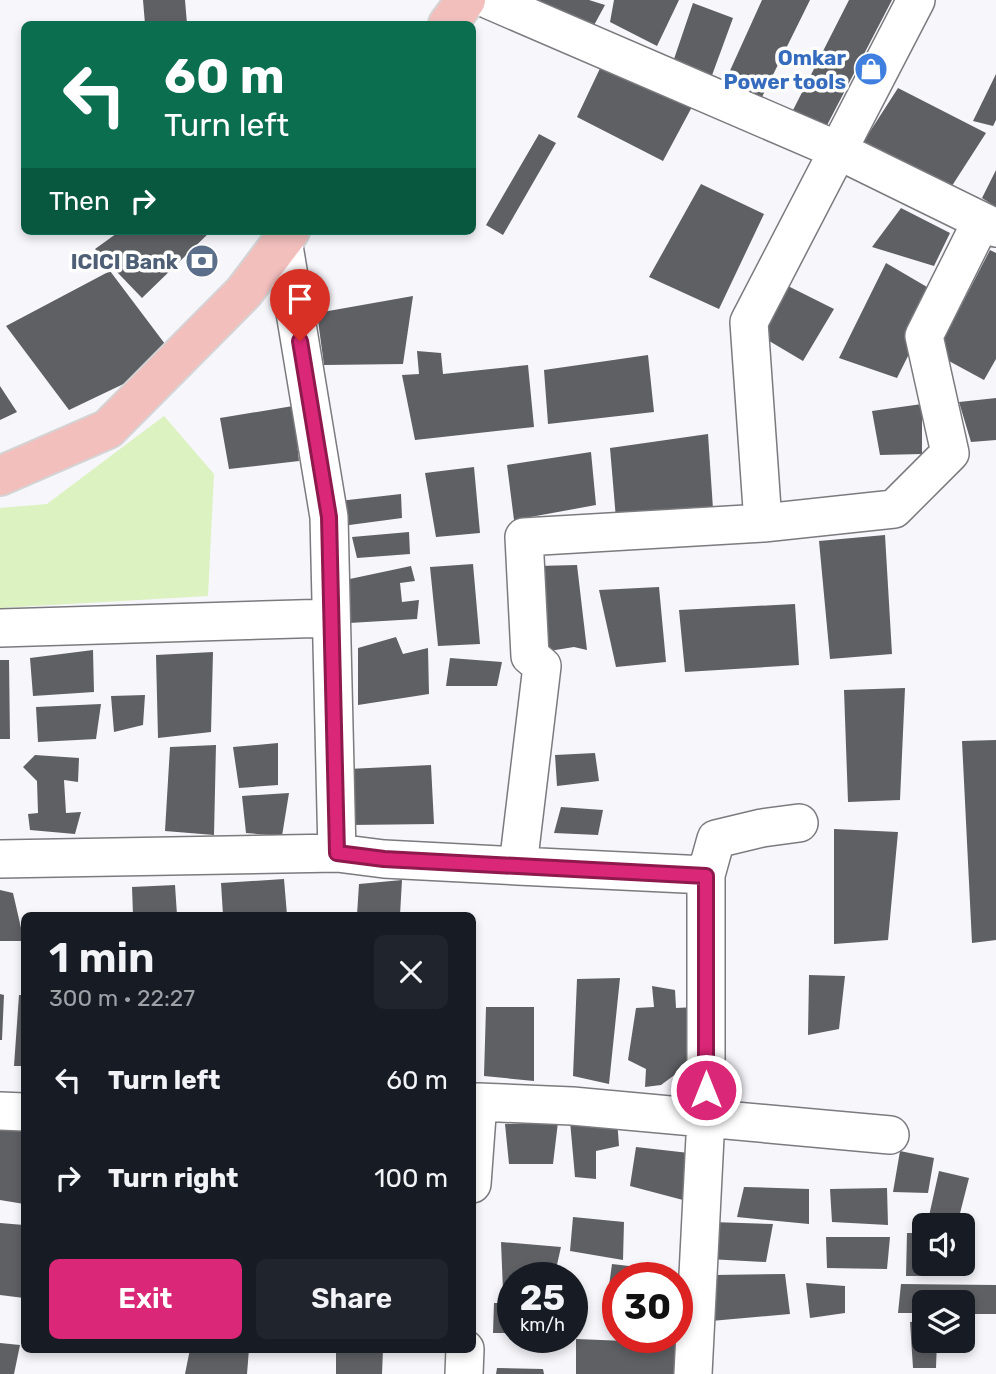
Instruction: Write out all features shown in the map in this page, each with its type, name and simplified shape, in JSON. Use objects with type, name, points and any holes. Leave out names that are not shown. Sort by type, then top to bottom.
[{"type":"highway","points":[[450,21],[466,0]]},
{"type":"highway","points":[[0,476],[108,429],[244,292],[287,236]]},
{"type":"street","points":[[489,0],[837,150],[988,225],[925,336],[950,453],[894,509],[763,523],[524,537],[530,656],[542,666],[518,866]]},
{"type":"street","points":[[763,523],[749,322],[916,0]]},
{"type":"street","points":[[287,236],[329,517],[337,853]]},
{"type":"street","points":[[0,628],[331,618]]},
{"type":"street","points":[[693,1374],[706,1117],[706,876],[716,839],[799,823]]},
{"type":"street","points":[[0,859],[337,853],[384,859],[706,876]]},
{"type":"street","points":[[476,1102],[572,1106],[890,1135]]},
{"type":"street","points":[[0,1111],[21,1112]]},
{"type":"street","points":[[464,1374],[465,1353]]},
{"type":"green space","points":[[164,416],[214,474],[208,596],[0,608],[0,508],[47,504]]},
{"type":"building","points":[[143,0],[185,0],[187,21],[145,21]]},
{"type":"building","points":[[538,0],[589,0],[605,5],[593,27],[533,12]]},
{"type":"building","points":[[614,0],[679,0],[657,46],[610,22]]},
{"type":"building","points":[[762,0],[810,0],[760,101],[723,86]]},
{"type":"building","points":[[849,0],[892,0],[824,131],[791,114]]},
{"type":"building","points":[[693,3],[733,18],[711,78],[674,59]]},
{"type":"building","points":[[604,60],[693,105],[663,161],[577,117]]},
{"type":"building","points":[[996,74],[996,120],[993,126],[973,121]]},
{"type":"building","points":[[898,88],[986,133],[948,192],[860,147]]},
{"type":"building","points":[[539,134],[556,143],[503,235],[486,225]]},
{"type":"building","points":[[996,170],[996,207],[982,198]]},
{"type":"building","points":[[701,184],[764,214],[719,309],[649,277]]},
{"type":"building","points":[[901,208],[950,233],[934,266],[872,247]]},
{"type":"building","points":[[114,235],[207,235],[142,298],[95,249]]},
{"type":"building","points":[[990,250],[996,253],[996,359],[984,380],[936,354]]},
{"type":"building","points":[[886,263],[939,294],[897,378],[839,358]]},
{"type":"building","points":[[110,271],[165,344],[136,378],[69,410],[6,326]]},
{"type":"building","points":[[788,286],[834,309],[803,361],[759,335]]},
{"type":"building","points":[[413,296],[403,364],[324,365],[317,313]]},
{"type":"building","points":[[417,351],[441,353],[443,374],[528,365],[534,427],[415,440],[402,375],[419,374]]},
{"type":"building","points":[[648,355],[654,412],[548,424],[544,370]]},
{"type":"building","points":[[0,386],[17,412],[0,420]]},
{"type":"building","points":[[996,398],[996,440],[971,442],[959,402]]},
{"type":"building","points":[[922,404],[922,454],[880,455],[872,411]]},
{"type":"building","points":[[293,406],[299,461],[229,469],[220,418]]},
{"type":"building","points":[[708,434],[713,509],[616,519],[610,448]]},
{"type":"building","points":[[591,452],[596,505],[514,520],[507,465]]},
{"type":"building","points":[[474,467],[480,533],[436,537],[425,473]]},
{"type":"building","points":[[401,494],[402,518],[342,526],[339,501]]},
{"type":"building","points":[[409,532],[410,554],[357,558],[352,537]]},
{"type":"building","points":[[885,535],[892,654],[830,659],[819,541]]},
{"type":"building","points":[[473,564],[480,644],[438,646],[430,567]]},
{"type":"building","points":[[577,565],[587,650],[574,647],[543,652],[537,566]]},
{"type":"building","points":[[411,566],[415,581],[400,583],[402,602],[419,600],[417,619],[349,623],[345,580]]},
{"type":"building","points":[[659,587],[666,662],[616,667],[599,590]]},
{"type":"building","points":[[795,604],[799,665],[685,672],[679,610]]},
{"type":"building","points":[[396,637],[403,654],[428,648],[429,694],[358,705],[358,648]]},
{"type":"building","points":[[93,650],[94,692],[33,696],[30,658]]},
{"type":"building","points":[[213,652],[211,732],[158,738],[156,655]]},
{"type":"building","points":[[450,658],[502,662],[497,686],[446,686]]},
{"type":"building","points":[[0,660],[9,660],[10,739],[0,739]]},
{"type":"building","points":[[905,688],[900,800],[848,802],[844,690]]},
{"type":"building","points":[[145,695],[143,725],[114,732],[111,696]]},
{"type":"building","points":[[101,704],[96,739],[38,742],[36,707]]},
{"type":"building","points":[[996,740],[996,940],[972,943],[962,741]]},
{"type":"building","points":[[278,743],[278,785],[239,788],[233,747]]},
{"type":"building","points":[[216,745],[214,835],[165,831],[170,747]]},
{"type":"building","points":[[595,753],[599,781],[557,786],[555,755]]},
{"type":"building","points":[[35,755],[79,758],[78,782],[64,780],[66,813],[81,812],[75,834],[30,830],[28,814],[38,813],[37,781],[23,767]]},
{"type":"building","points":[[431,765],[434,824],[349,825],[348,769]]},
{"type":"building","points":[[289,793],[282,836],[246,833],[242,796]]},
{"type":"building","points":[[561,807],[603,810],[598,835],[554,833]]},
{"type":"building","points":[[834,829],[898,832],[888,940],[834,944]]},
{"type":"building","points":[[284,879],[287,912],[223,912],[221,883]]},
{"type":"building","points":[[402,880],[400,912],[357,912],[359,884]]},
{"type":"building","points":[[175,885],[177,912],[133,912],[132,887]]},
{"type":"building","points":[[0,890],[13,893],[21,928],[21,941],[0,941]]},
{"type":"building","points":[[809,975],[845,976],[839,1029],[808,1035]]},
{"type":"building","points":[[620,978],[609,1084],[573,1076],[577,979]]},
{"type":"building","points":[[652,986],[675,990],[676,1008],[696,1007],[688,1065],[661,1085],[645,1087],[646,1069],[628,1060],[636,1008],[654,1007]]},
{"type":"building","points":[[0,994],[4,995],[2,1040],[0,1040]]},
{"type":"building","points":[[19,995],[21,995],[21,1066],[14,1066]]},
{"type":"building","points":[[486,1007],[534,1007],[534,1081],[484,1076]]},
{"type":"building","points":[[617,1119],[619,1146],[596,1151],[596,1179],[575,1177],[570,1121]]},
{"type":"building","points":[[558,1122],[553,1164],[509,1164],[505,1124]]},
{"type":"building","points":[[0,1128],[21,1130],[21,1204],[0,1200]]},
{"type":"building","points":[[636,1147],[689,1153],[683,1200],[630,1186]]},
{"type":"building","points":[[900,1151],[934,1158],[928,1193],[893,1192]]},
{"type":"building","points":[[939,1171],[969,1178],[960,1213],[930,1213]]},
{"type":"building","points":[[744,1187],[809,1189],[809,1224],[737,1217]]},
{"type":"building","points":[[887,1188],[888,1225],[832,1222],[830,1189]]},
{"type":"building","points":[[573,1217],[624,1222],[623,1260],[570,1251]]},
{"type":"building","points":[[712,1222],[773,1224],[766,1262],[708,1259]]},
{"type":"building","points":[[0,1223],[21,1225],[21,1298],[0,1295]]},
{"type":"building","points":[[907,1233],[912,1233],[912,1276],[906,1276]]},
{"type":"building","points":[[826,1237],[890,1237],[887,1269],[827,1268]]},
{"type":"building","points":[[501,1242],[561,1247],[558,1262],[502,1262]]},
{"type":"building","points":[[785,1274],[790,1314],[711,1321],[713,1275]]},
{"type":"building","points":[[806,1283],[845,1286],[845,1313],[810,1318]]},
{"type":"building","points":[[901,1284],[996,1285],[996,1314],[975,1314],[975,1290],[912,1290],[912,1313],[898,1313]]},
{"type":"building","points":[[494,1303],[497,1303],[497,1333],[493,1333]]},
{"type":"building","points":[[910,1322],[912,1322],[912,1353]]},
{"type":"building","points":[[588,1339],[602,1340],[602,1353],[675,1353],[674,1374],[576,1374],[576,1353],[588,1353]]},
{"type":"building","points":[[0,1343],[20,1345],[14,1374],[0,1374]]},
{"type":"building","points":[[189,1353],[249,1353],[247,1374],[185,1374]]},
{"type":"building","points":[[336,1353],[383,1353],[382,1374],[336,1374]]},
{"type":"building","points":[[912,1353],[937,1353],[936,1368],[913,1368]]},
{"type":"building","points":[[497,1368],[543,1369],[544,1374],[496,1374]]},
{"type":"place","name":"Omkar Power tools","points":[[871,69]]},
{"type":"place","name":"ICICI Bank","points":[[202,261]]},
{"type":"route","points":[[300,341],[329,517],[337,853],[384,859],[706,876],[706,1090]]}]
